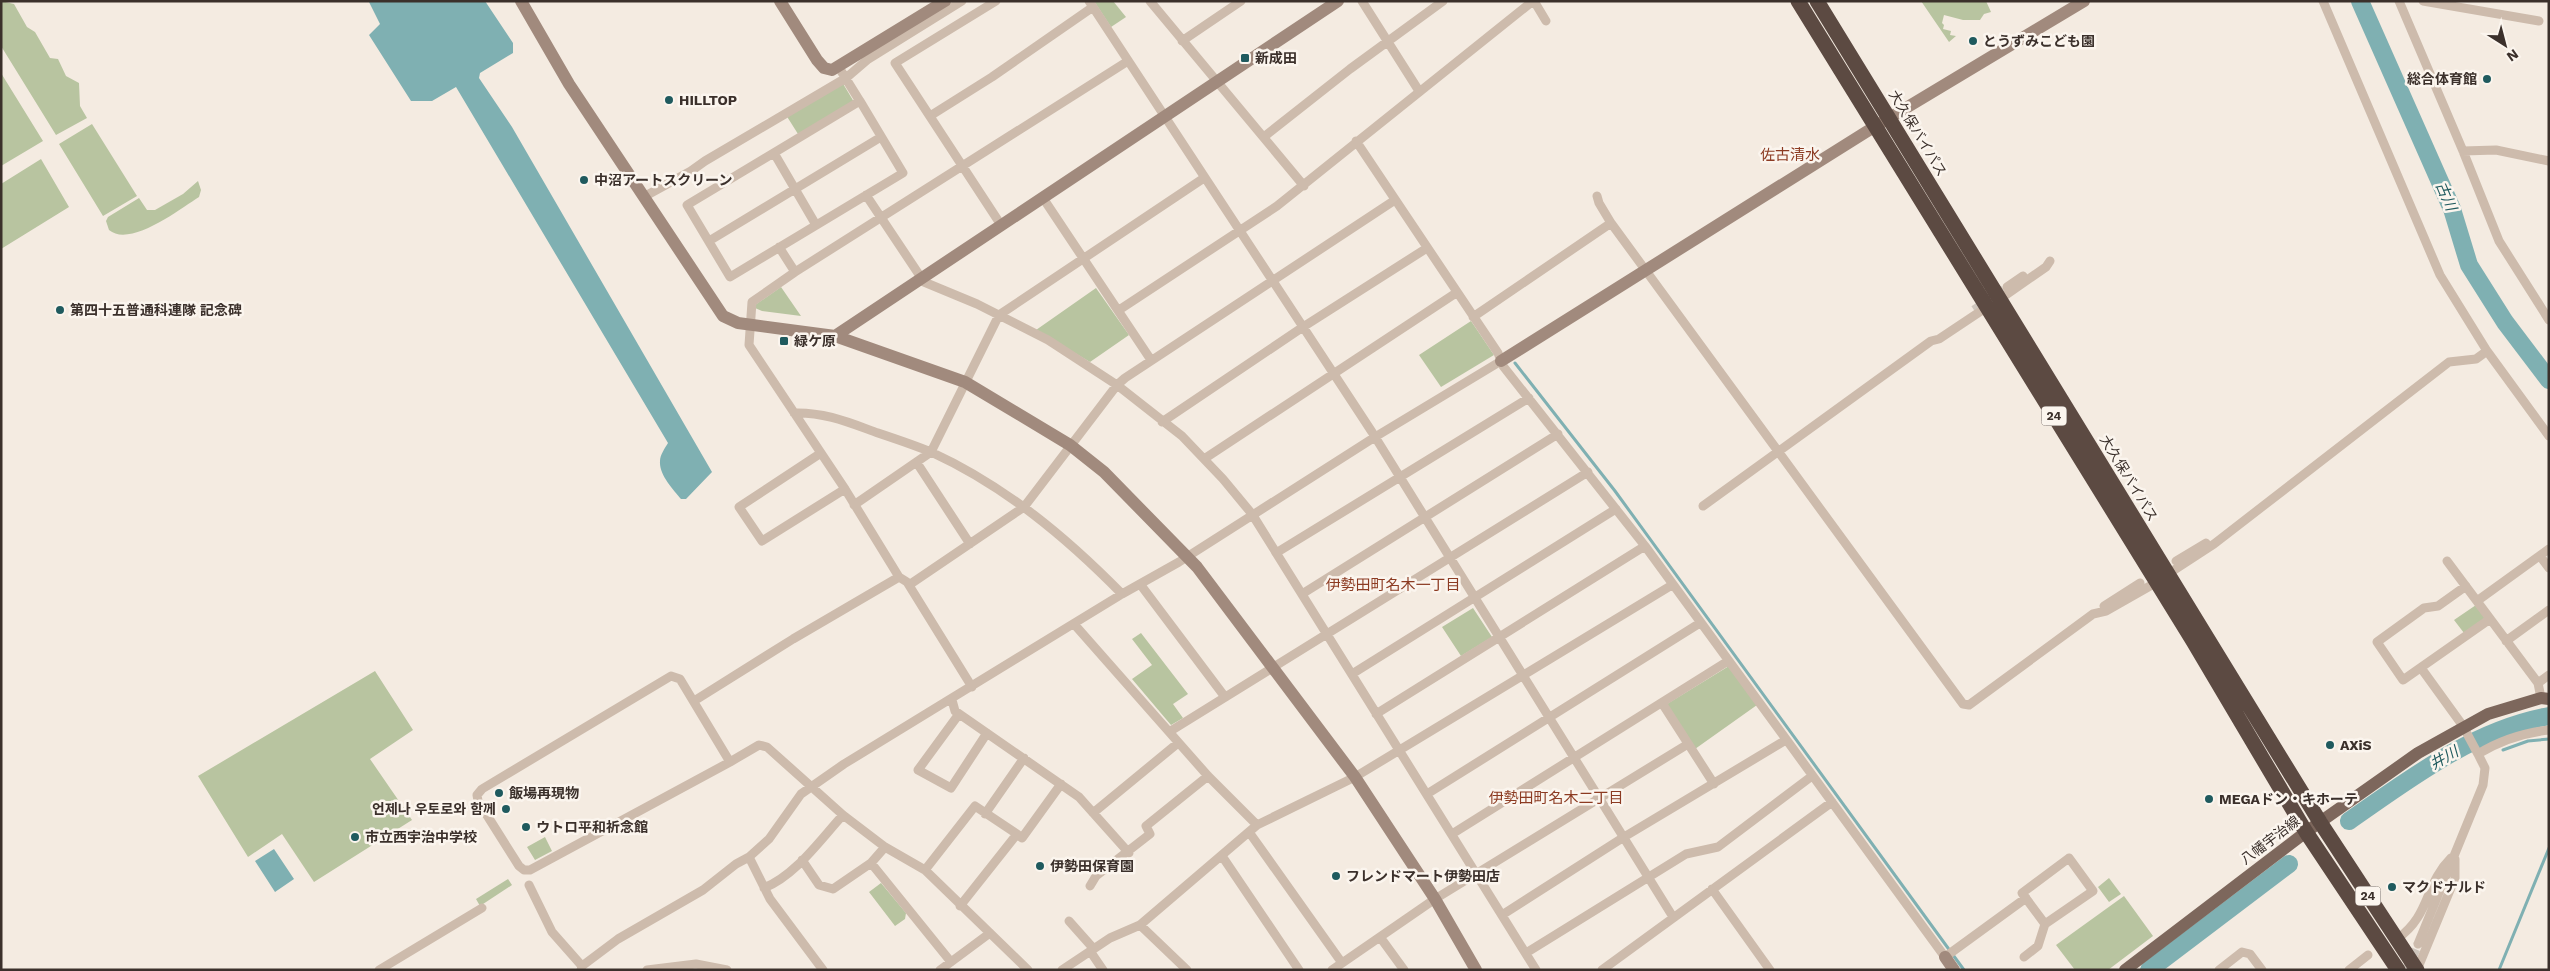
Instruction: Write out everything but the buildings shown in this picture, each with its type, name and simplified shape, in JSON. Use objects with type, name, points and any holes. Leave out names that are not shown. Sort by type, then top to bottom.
[{"type":"highway","name":"大久保バイパス","points":[[1798,1],[1875,127],[1992,301],[2167,572],[2320,822],[2417,970]]},
{"type":"highway","name":"大久保バイパス","points":[[1817,1],[1890,118],[1992,301]]},
{"type":"highway","name":"大久保バイパス","points":[[2167,572],[2306,832],[2397,969]]},
{"type":"main road","name":"八幡宇治線","points":[[2125,970],[2306,832],[2418,754],[2464,730],[2488,714],[2545,698]]},
{"type":"street","points":[[520,1],[569,84],[723,316],[738,323],[749,325],[835,336],[966,382],[1070,445],[1104,472],[1188,556],[1273,667],[1354,778],[1434,899],[1476,970]]},
{"type":"street","points":[[780,1],[824,68],[832,70],[945,1]]},
{"type":"street","points":[[649,194],[846,78],[867,60],[962,1]]},
{"type":"street","points":[[996,1],[895,62],[1001,225]]},
{"type":"street","points":[[1150,1],[1182,41],[1265,136],[1304,186]]},
{"type":"street","points":[[1182,41],[1241,1]]},
{"type":"street","points":[[835,336],[1219,83],[1338,1]]},
{"type":"street","points":[[1362,1],[1418,91]]},
{"type":"street","points":[[1265,136],[1387,41],[1443,1]]},
{"type":"street","points":[[1119,310],[1240,231],[1304,186],[1418,91],[1534,1],[1546,21]]},
{"type":"street","points":[[530,886],[552,932],[582,968],[618,939],[703,890],[736,864],[749,857],[769,839],[801,794],[877,743],[952,700],[1122,594],[1188,556],[1375,437],[1501,361],[1875,127],[2084,1]]},
{"type":"street","points":[[2323,1],[2440,275],[2487,351],[2549,436]]},
{"type":"street","points":[[2400,1],[2464,151],[2499,241],[2549,320]]},
{"type":"street","points":[[2423,1],[2461,4],[2539,21]]},
{"type":"street","points":[[930,116],[992,77],[1091,4],[1400,476],[1673,917]]},
{"type":"street","points":[[972,687],[909,585],[899,577],[845,489],[749,344],[749,325],[753,300],[1128,61]]},
{"type":"street","points":[[838,66],[846,78],[903,173],[730,276],[687,205],[860,102]]},
{"type":"street","points":[[709,240],[881,137]]},
{"type":"street","points":[[1356,142],[1501,361],[1645,546],[1812,776],[1947,956],[1954,970]]},
{"type":"street","points":[[2464,151],[2496,150],[2549,162]]},
{"type":"street","points":[[774,153],[816,225]]},
{"type":"street","points":[[854,505],[931,452],[999,315],[1204,178]]},
{"type":"street","points":[[866,195],[924,282],[999,315],[1048,340],[1117,385],[1182,436],[1252,514],[1536,970]]},
{"type":"street","points":[[1597,196],[1611,223],[1963,704],[1970,705],[2093,614],[2140,583]]},
{"type":"street","points":[[1043,198],[1151,360]]},
{"type":"street","points":[[909,585],[1024,507],[1117,385],[1151,360],[1395,200]]},
{"type":"street","points":[[1473,317],[1611,223]]},
{"type":"street","points":[[779,247],[795,272]]},
{"type":"street","points":[[1162,422],[1303,327],[1427,248]]},
{"type":"street","points":[[1703,506],[1931,341],[1992,301],[2046,267],[2050,260],[2042,263],[1992,301],[1939,339],[1931,341]]},
{"type":"street","points":[[1204,459],[1456,293]]},
{"type":"street","points":[[2093,614],[2106,611],[2223,536],[2334,453],[2448,362],[2476,359],[2487,351]]},
{"type":"street","points":[[1276,553],[1529,398]]},
{"type":"street","points":[[794,413],[831,416],[931,452],[1003,492],[1024,507],[1067,540],[1122,594]]},
{"type":"street","points":[[1302,594],[1558,434]]},
{"type":"street","points":[[821,453],[739,507],[762,541],[845,489]]},
{"type":"street","points":[[917,463],[970,544]]},
{"type":"street","points":[[1169,732],[1588,472]]},
{"type":"street","points":[[1352,674],[1616,509]]},
{"type":"street","points":[[2167,572],[2216,536],[2223,536]]},
{"type":"street","points":[[1376,714],[1645,546]]},
{"type":"street","points":[[2477,601],[2549,549]]},
{"type":"street","points":[[2540,556],[2549,568]]},
{"type":"street","points":[[2447,561],[2538,683],[2545,698]]},
{"type":"street","points":[[694,701],[899,577]]},
{"type":"street","points":[[1140,584],[1225,697]]},
{"type":"street","points":[[1062,970],[1110,938],[1140,924],[1257,825],[1354,778],[1672,585]]},
{"type":"street","points":[[2466,586],[2438,606],[2424,608],[2377,642],[2403,680],[2490,619]]},
{"type":"street","points":[[2506,640],[2549,610]]},
{"type":"street","points":[[1427,794],[1700,623]]},
{"type":"street","points":[[1074,624],[1208,776],[1257,825]]},
{"type":"street","points":[[1452,834],[1728,661]]},
{"type":"street","points":[[2418,944],[2483,785],[2485,768],[2464,730],[2421,668]]},
{"type":"street","points":[[2538,683],[2549,675]]},
{"type":"street","points":[[730,762],[680,678],[671,676],[482,789],[478,795],[478,801],[519,866],[526,870],[730,762],[760,745],[768,747],[843,815],[885,848],[925,870],[1028,970]]},
{"type":"street","points":[[952,700],[955,711],[1079,797],[1129,853]]},
{"type":"street","points":[[1662,704],[1714,784]]},
{"type":"street","points":[[959,714],[918,770],[951,788],[988,733]]},
{"type":"street","points":[[2478,754],[2501,740],[2531,732],[2549,730]]},
{"type":"street","points":[[1502,915],[1624,837],[1786,740]]},
{"type":"street","points":[[1094,813],[1178,743]]},
{"type":"street","points":[[1332,970],[1434,899],[1688,744]]},
{"type":"street","points":[[985,814],[1024,758]]},
{"type":"street","points":[[1090,886],[1096,876],[1129,853],[1150,834],[1146,826],[1208,776]]},
{"type":"street","points":[[1526,953],[1686,854],[1718,847],[1812,776]]},
{"type":"street","points":[[925,870],[975,806],[1022,838],[1061,784]]},
{"type":"street","points":[[1602,970],[1832,802]]},
{"type":"street","points":[[764,888],[777,883],[802,860],[843,815]]},
{"type":"street","points":[[1249,832],[1350,970]]},
{"type":"street","points":[[960,906],[1017,834]]},
{"type":"street","points":[[802,860],[819,885],[833,889],[871,863],[885,848]]},
{"type":"street","points":[[2397,939],[2420,917],[2439,870],[2455,854]]},
{"type":"street","points":[[2417,970],[2454,878],[2455,854]]},
{"type":"street","points":[[1222,856],[1299,970]]},
{"type":"street","points":[[749,857],[764,888],[823,970]]},
{"type":"street","points":[[2024,957],[2038,946],[2045,924],[2093,891],[2069,858],[2022,893],[2045,924]]},
{"type":"street","points":[[871,863],[951,962]]},
{"type":"street","points":[[1712,889],[1770,970]]},
{"type":"street","points":[[1947,956],[2026,898]]},
{"type":"street","points":[[379,970],[482,908]]},
{"type":"street","points":[[1069,921],[1092,950],[1103,970]]},
{"type":"street","points":[[1140,924],[1187,970]]},
{"type":"street","points":[[940,970],[990,933]]},
{"type":"street","points":[[1380,937],[1404,970]]},
{"type":"street","points":[[2219,970],[2242,952],[2250,954],[2262,970]]},
{"type":"street","points":[[2349,970],[2368,955]]},
{"type":"street","points":[[648,970],[696,964],[727,970]]},
{"type":"green space","points":[[1,1],[14,4],[27,27],[35,32],[50,58],[58,59],[66,76],[79,83],[80,106],[87,118],[56,135],[1,46]]},
{"type":"green space","points":[[1094,1],[1113,1],[1126,17],[1111,27]]},
{"type":"green space","points":[[1921,1],[1986,1],[1991,12],[1984,14],[1980,20],[1963,20],[1944,15],[1943,29],[1951,31],[1950,35],[1956,36],[1949,42]]},
{"type":"green space","points":[[1,73],[43,141],[1,166]]},
{"type":"green space","points":[[842,82],[854,102],[798,134],[786,115]]},
{"type":"green space","points":[[92,124],[137,196],[103,216],[59,144]]},
{"type":"green space","points":[[41,159],[69,207],[1,249],[1,184]]},
{"type":"green space","points":[[198,181],[201,190],[199,197],[155,225],[129,234],[118,234],[109,230],[106,221],[108,217],[139,198],[147,210],[155,210],[183,194]]},
{"type":"green space","points":[[781,287],[801,316],[762,311],[755,308],[755,305]]},
{"type":"green space","points":[[1096,288],[1129,335],[1090,362],[1036,330]]},
{"type":"green space","points":[[1471,321],[1494,355],[1441,387],[1419,355]]},
{"type":"green space","points":[[2476,605],[2485,618],[2464,633],[2454,620]]},
{"type":"green space","points":[[1473,608],[1492,637],[1461,656],[1442,627]]},
{"type":"green space","points":[[1141,633],[1188,694],[1173,704],[1183,718],[1171,725],[1132,679],[1152,665],[1132,639]]},
{"type":"green space","points":[[1729,666],[1757,705],[1695,749],[1667,704]]},
{"type":"green space","points":[[375,671],[413,730],[370,759],[412,820],[314,882],[282,834],[248,857],[198,776]]},
{"type":"green space","points":[[545,837],[552,851],[535,860],[527,847]]},
{"type":"green space","points":[[2109,878],[2121,894],[2109,902],[2098,887]]},
{"type":"green space","points":[[508,879],[512,885],[480,906],[476,899]]},
{"type":"green space","points":[[881,883],[906,913],[905,919],[895,926],[869,892]]},
{"type":"green space","points":[[2124,896],[2153,936],[2108,970],[2075,970],[2056,945]]},
{"type":"water","points":[[485,1],[513,43],[513,53],[480,73],[479,78],[512,127],[712,472],[686,499],[681,499],[667,482],[660,466],[660,459],[668,443],[456,87],[432,101],[411,101],[369,35],[380,24],[369,2]]},
{"type":"water","points":[[274,849],[294,879],[275,892],[255,861]]},
{"type":"waterway","name":"古川","points":[[2360,1],[2452,209],[2469,265],[2505,322],[2549,380]]},
{"type":"waterway","points":[[1515,363],[1615,491],[1964,970]]},
{"type":"waterway","name":"井川","points":[[2349,821],[2419,773],[2469,744],[2494,732],[2549,716]]},
{"type":"waterway","points":[[2503,750],[2528,741],[2549,739]]},
{"type":"waterway","points":[[2499,970],[2549,848]]},
{"type":"waterway","name":"井川","points":[[2149,970],[2289,864]]},
{"type":"tunnel","points":[[1974,310],[2007,287]]},
{"type":"tunnel","points":[[2407,970],[2418,944]]},
{"type":"place","name":"とうずみこども園","points":[[1973,41]]},
{"type":"place","name":"新成田","points":[[1245,58]]},
{"type":"place","name":"総合体育館","points":[[2487,79]]},
{"type":"place","name":"HILLTOP","points":[[669,100]]},
{"type":"place","name":"中沼アートスクリーン","points":[[584,180]]},
{"type":"place","name":"第四十五普通科連隊 記念碑","points":[[60,310]]},
{"type":"place","name":"緑ケ原","points":[[784,341]]},
{"type":"place","name":"AXiS","points":[[2330,745]]},
{"type":"place","name":"飯場再現物","points":[[499,793]]},
{"type":"place","name":"MEGAドン・キホーテ","points":[[2209,799]]},
{"type":"place","name":"언제나 우토로와 함께","points":[[506,809]]},
{"type":"place","name":"ウトロ平和祈念館","points":[[526,827]]},
{"type":"place","name":"市立西宇治中学校","points":[[355,837]]},
{"type":"place","name":"伊勢田保育園","points":[[1040,866]]},
{"type":"place","name":"フレンドマート伊勢田店","points":[[1336,876]]},
{"type":"place","name":"マクドナルド","points":[[2392,887]]},
{"type":"district","name":"佐古清水","points":[[1790,155]]},
{"type":"district","name":"伊勢田町名木一丁目","points":[[1393,585]]},
{"type":"district","name":"伊勢田町名木二丁目","points":[[1556,798]]}]
